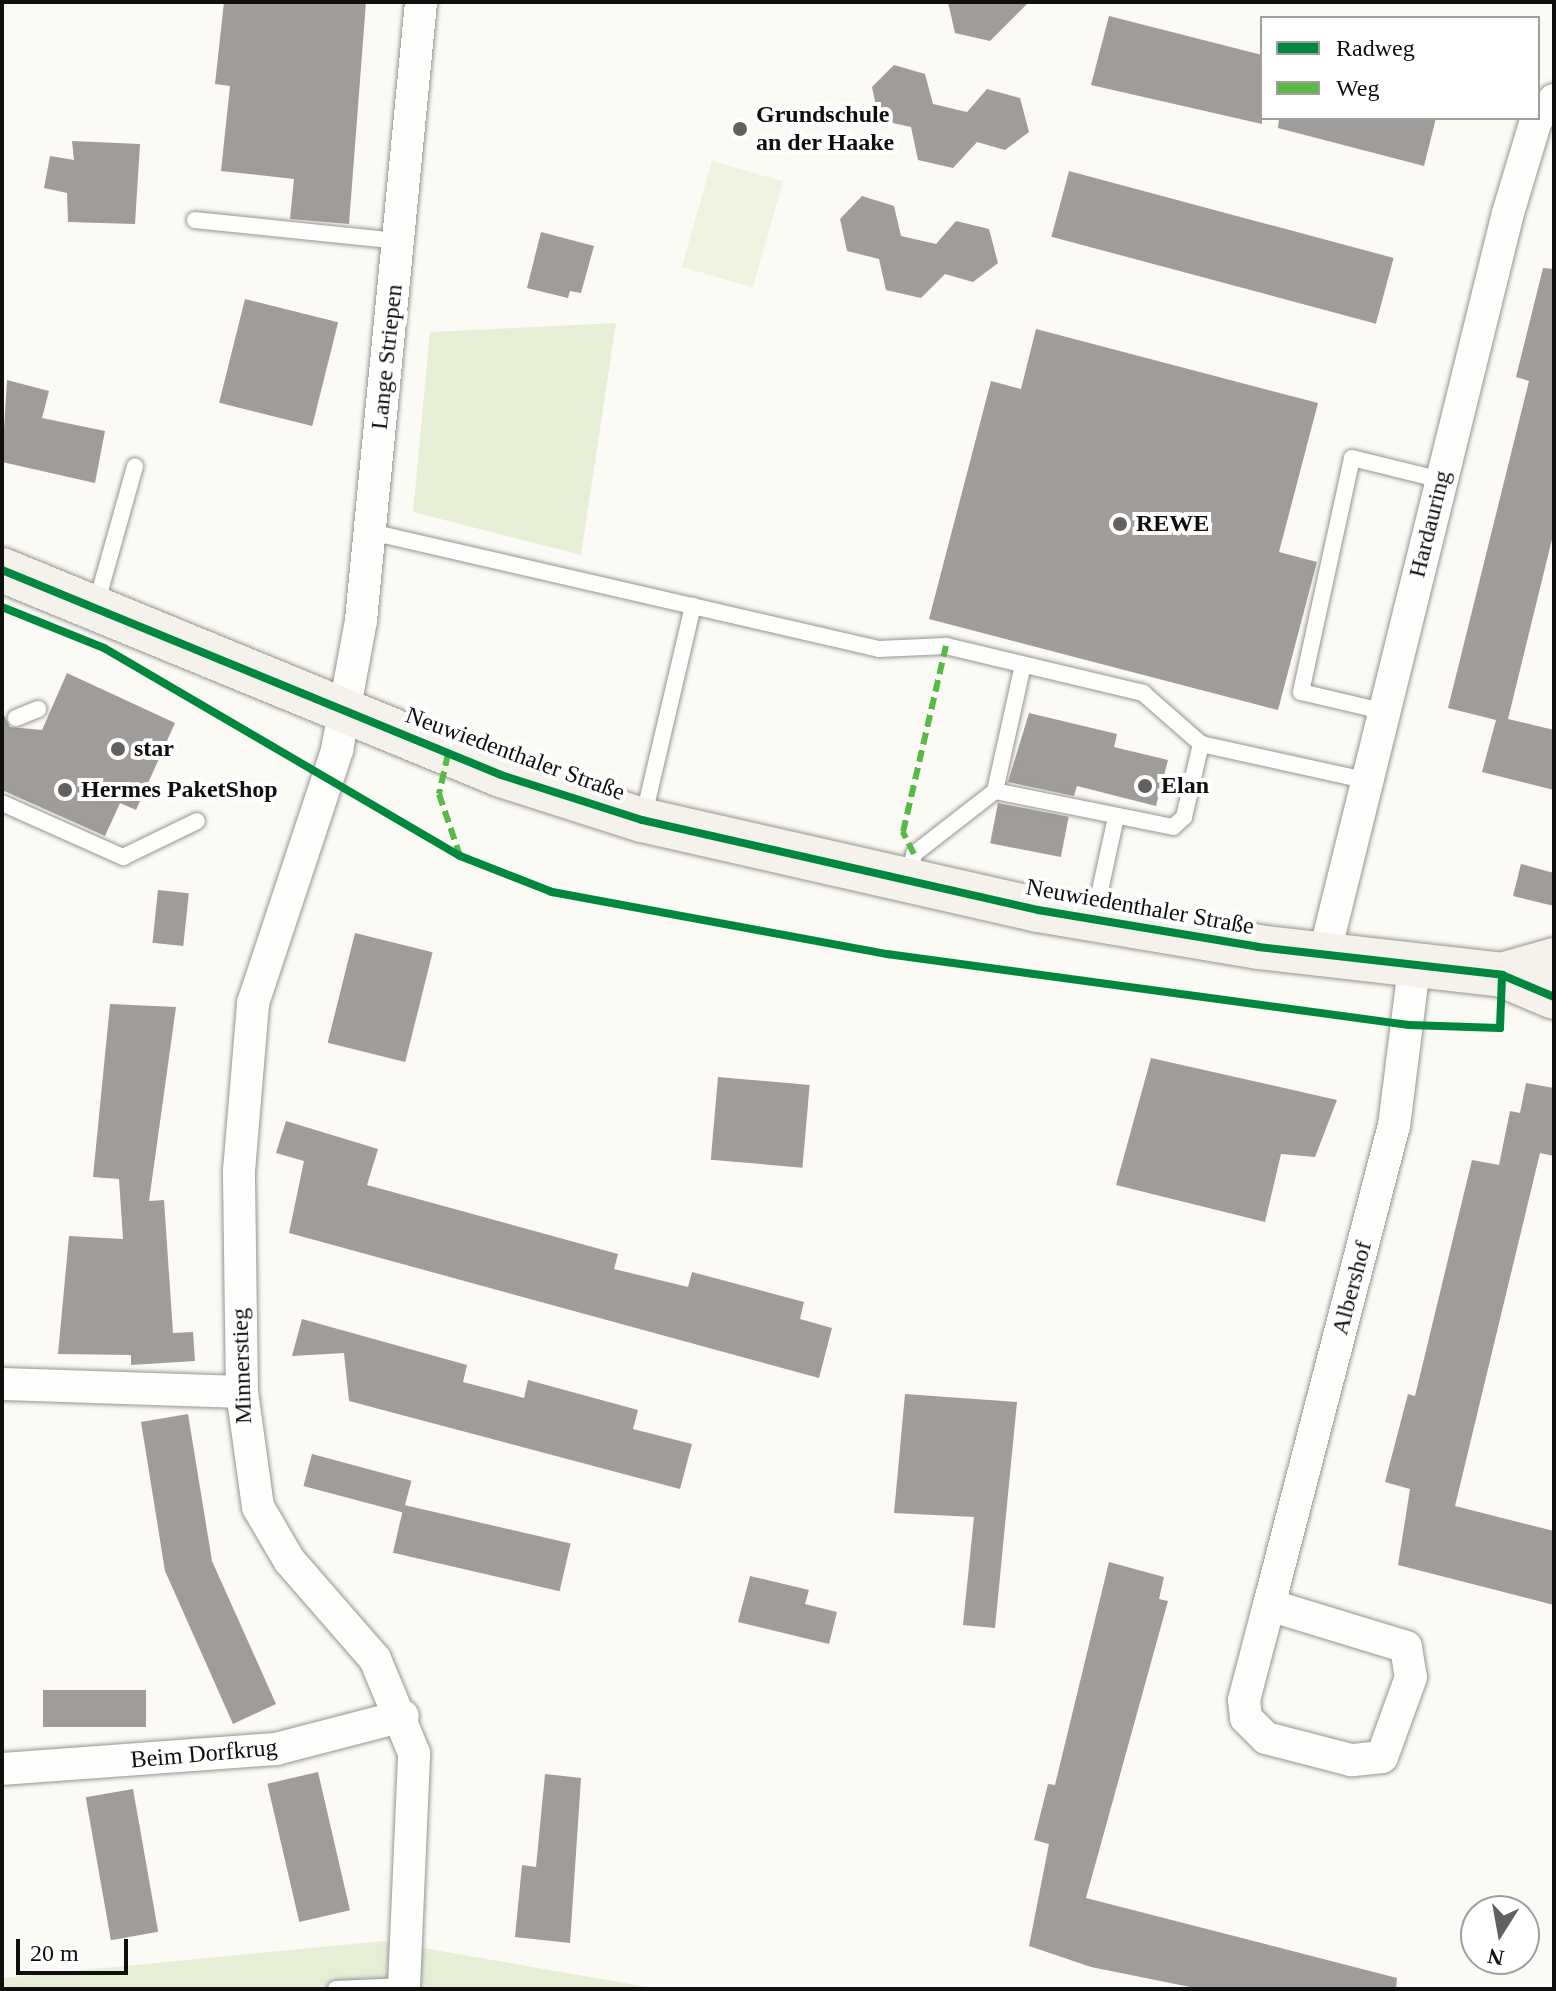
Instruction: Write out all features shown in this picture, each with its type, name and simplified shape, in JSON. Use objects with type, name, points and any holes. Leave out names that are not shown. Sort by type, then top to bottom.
[{"type":"street","name":"Lange Striepen","points":[[345,711],[371,532],[421,2]]},
{"type":"street","name":"Hardauring","points":[[1540,116],[1554,100]]},
{"type":"street","name":"Hardauring","points":[[1324,956],[1382,711],[1508,213],[1536,120]]},
{"type":"street","name":"Neuwiedenthaler Straße","points":[[2,570],[96,605],[345,711],[562,798],[908,885],[1094,920],[1324,956],[1502,975],[1554,997]]},
{"type":"street","name":"Minnerstieg","points":[[345,711],[253,1003],[239,1171],[242,1392],[258,1507],[289,1560],[375,1659],[403,1716],[417,1786],[404,1986]]},
{"type":"street","name":"Neuwiedenthaler Straße","points":[[1502,975],[1554,960]]},
{"type":"street","name":"Albershof","points":[[1269,1605],[1406,1647],[1411,1677],[1382,1757],[1351,1760],[1266,1738],[1251,1726],[1244,1700],[1394,1126],[1414,967]]},
{"type":"street","points":[[2,1384],[242,1392]]},
{"type":"street","name":"Beim Dorfkrug","points":[[2,1769],[276,1749],[403,1716]]},
{"type":"lane","points":[[195,220],[399,241]]},
{"type":"lane","points":[[1382,711],[1301,692],[1352,458],[1441,480]]},
{"type":"lane","points":[[96,605],[135,466]]},
{"type":"lane","points":[[371,532],[879,649],[946,646],[1143,693],[1201,744],[1365,780]]},
{"type":"lane","points":[[642,820],[693,606]]},
{"type":"lane","points":[[908,885],[914,854],[995,791],[1023,665]]},
{"type":"lane","points":[[16,718],[38,709]]},
{"type":"lane","points":[[995,791],[1173,827],[1184,817],[1201,744]]},
{"type":"lane","points":[[2,803],[123,857],[197,821]]},
{"type":"lane","points":[[1094,920],[1116,817]]},
{"type":"lane","points":[[336,1989],[404,1986]]},
{"type":"green space","points":[[712,161],[783,181],[753,287],[682,267]]},
{"type":"green space","points":[[616,323],[581,555],[413,512],[430,332]]},
{"type":"green space","points":[[383,1941],[659,1989],[2,1989],[2,1978]]},
{"type":"building","points":[[224,2],[366,2],[349,224],[290,219],[294,179],[221,171],[230,86],[215,84]]},
{"type":"building","points":[[948,2],[1029,2],[990,41],[955,33]]},
{"type":"building","points":[[1109,16],[1260,54],[1262,124],[1091,85]]},
{"type":"building","points":[[894,65],[925,74],[933,104],[967,112],[987,89],[1020,98],[1029,132],[1005,150],[977,142],[953,168],[918,160],[911,127],[879,120],[872,87]]},
{"type":"building","points":[[1279,120],[1436,120],[1424,166],[1278,128]]},
{"type":"building","points":[[72,141],[140,144],[135,224],[68,222],[67,193],[44,188],[50,156],[74,160]]},
{"type":"building","points":[[1069,171],[1394,258],[1376,324],[1051,237]]},
{"type":"building","points":[[862,196],[894,206],[901,236],[936,244],[956,221],[989,229],[998,263],[973,282],[945,274],[921,298],[886,290],[879,259],[847,251],[840,219]]},
{"type":"building","points":[[541,232],[594,246],[581,293],[570,291],[568,298],[527,288]]},
{"type":"building","points":[[1543,268],[1554,269],[1554,531],[1508,719],[1554,730],[1554,790],[1482,772],[1496,720],[1448,708],[1529,381],[1516,377]]},
{"type":"building","points":[[245,299],[338,322],[312,426],[219,403]]},
{"type":"building","name":"REWE","points":[[1036,329],[1318,403],[1279,552],[1317,562],[1278,710],[929,619],[991,381],[1021,389]]},
{"type":"building","points":[[7,380],[49,391],[42,418],[105,431],[95,483],[2,462]]},
{"type":"building","points":[[67,673],[175,723],[136,810],[120,803],[105,836],[2,790],[2,711],[10,727],[42,730]]},
{"type":"building","points":[[1029,713],[1117,734],[1114,747],[1168,760],[1156,806],[1077,786],[1074,796],[1008,782]]},
{"type":"building","points":[[998,803],[1069,817],[1061,857],[990,843]]},
{"type":"building","points":[[1521,864],[1554,873],[1554,906],[1513,896]]},
{"type":"building","points":[[158,890],[189,893],[183,946],[152,943]]},
{"type":"building","points":[[355,933],[433,952],[405,1062],[328,1043]]},
{"type":"building","points":[[110,1004],[176,1007],[149,1201],[164,1200],[173,1333],[193,1332],[195,1361],[131,1365],[131,1355],[58,1354],[69,1236],[123,1239],[119,1179],[93,1177]]},
{"type":"building","points":[[1151,1058],[1337,1100],[1315,1157],[1281,1154],[1265,1222],[1116,1185]]},
{"type":"building","points":[[718,1077],[810,1085],[802,1168],[711,1160]]},
{"type":"building","points":[[1526,1083],[1554,1088],[1554,1156],[1540,1153],[1455,1506],[1554,1531],[1554,1605],[1398,1565],[1410,1489],[1385,1482],[1408,1394],[1415,1396],[1472,1160],[1499,1165],[1510,1111],[1520,1113]]},
{"type":"building","points":[[286,1121],[378,1149],[367,1185],[618,1254],[614,1269],[688,1287],[692,1272],[804,1302],[800,1319],[832,1328],[819,1378],[289,1233],[304,1161],[276,1153]]},
{"type":"building","points":[[302,1319],[467,1365],[463,1382],[524,1398],[528,1380],[638,1410],[633,1429],[692,1444],[680,1489],[349,1401],[344,1353],[292,1356]]},
{"type":"building","points":[[905,1394],[1017,1402],[995,1628],[963,1625],[974,1517],[894,1513]]},
{"type":"building","points":[[188,1414],[212,1561],[276,1704],[233,1724],[165,1571],[141,1422]]},
{"type":"building","points":[[312,1454],[411,1481],[403,1513],[303,1486]]},
{"type":"building","points":[[404,1505],[571,1543],[560,1591],[393,1553]]},
{"type":"building","points":[[1109,1562],[1164,1577],[1159,1599],[1168,1601],[1086,1898],[1397,1978],[1396,1989],[1200,1989],[1091,1967],[1029,1946],[1049,1844],[1034,1840],[1048,1784],[1055,1785]]},
{"type":"building","points":[[750,1576],[809,1590],[805,1604],[837,1612],[829,1644],[738,1622]]},
{"type":"building","points":[[43,1690],[146,1690],[146,1727],[43,1727]]},
{"type":"building","points":[[318,1772],[350,1910],[299,1922],[267,1784]]},
{"type":"building","points":[[545,1774],[581,1778],[570,1943],[515,1937],[522,1865],[536,1867]]},
{"type":"building","points":[[133,1789],[158,1932],[111,1940],[86,1797]]},
{"type":"marked path","points":[[914,854],[903,832],[946,646]]},
{"type":"marked path","points":[[448,754],[439,794],[460,856]]},
{"type":"cycle path","points":[[2,570],[501,775],[642,820],[1038,910],[1258,947],[1502,975],[1554,997]]},
{"type":"cycle path","points":[[2,607],[104,648],[460,856],[552,892],[887,954],[1409,1025],[1500,1028],[1502,975]]},
{"type":"place","name":"Grundschule an der Haake","points":[[740,129]]},
{"type":"place","name":"REWE","points":[[1120,524]]},
{"type":"place","name":"star","points":[[118,749]]},
{"type":"place","name":"Elan","points":[[1145,786]]},
{"type":"place","name":"Hermes PaketShop","points":[[65,790]]}]
